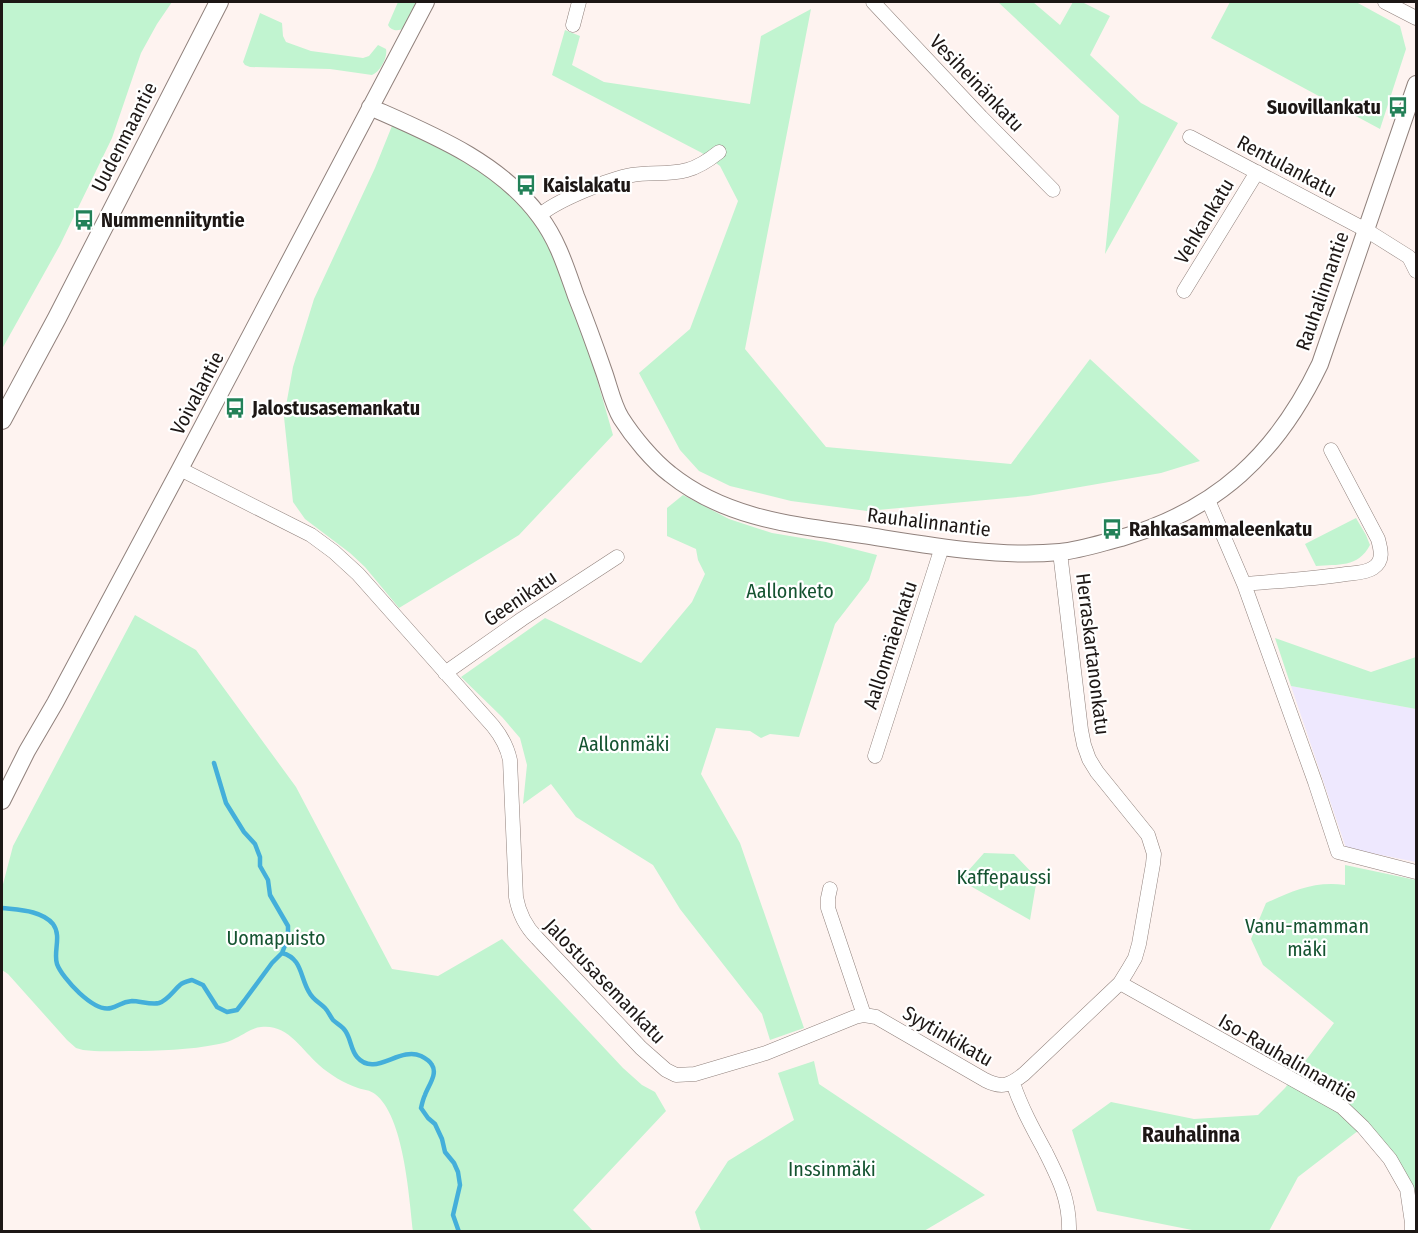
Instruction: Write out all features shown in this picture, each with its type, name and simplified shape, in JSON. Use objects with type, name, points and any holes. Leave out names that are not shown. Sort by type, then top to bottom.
[{"type":"main road","name":"Uudenmaantie","points":[[2,420],[57,318],[219,2]]},
{"type":"street","name":"Voivalantie","points":[[2,801],[426,2]]},
{"type":"street","points":[[573,25],[579,2]]},
{"type":"street","name":"Vesiheinänkatu","points":[[873,2],[1053,190]]},
{"type":"street","points":[[1385,2],[1416,18]]},
{"type":"street","name":"Rauhalinnantie","points":[[370,107],[470,155],[507,181],[539,216],[559,247],[620,416],[644,448],[668,473],[700,495],[732,510],[793,525],[942,547],[997,552],[1060,552],[1139,533],[1176,518],[1228,486],[1265,451],[1298,406],[1320,364],[1416,84]]},
{"type":"street","name":"Rentulankatu","points":[[1190,137],[1413,257]]},
{"type":"street","points":[[539,216],[548,208],[609,181],[641,174],[686,170],[708,161],[719,152]]},
{"type":"street","name":"Vehkankatu","points":[[1184,291],[1257,172]]},
{"type":"street","points":[[1413,257],[1416,271]]},
{"type":"street","points":[[1244,584],[1360,572],[1372,569],[1380,561],[1382,551],[1378,539],[1331,450]]},
{"type":"street","name":"Jalostusasemankatu","points":[[180,469],[310,536],[346,562],[502,737],[508,748],[518,910],[529,930],[544,947],[658,1064],[676,1075],[695,1074],[766,1053],[864,1015]]},
{"type":"street","points":[[1208,500],[1244,584],[1338,852],[1416,872]]},
{"type":"street","name":"Aallonmäenkatu","points":[[875,756],[942,547]]},
{"type":"street","name":"Herraskartanonkatu","points":[[1013,1083],[1120,983],[1135,958],[1139,944],[1154,854],[1148,835],[1097,772],[1084,746],[1060,552]]},
{"type":"street","name":"Geenikatu","points":[[446,673],[522,619],[617,557]]},
{"type":"street","points":[[830,889],[828,908],[864,1015]]},
{"type":"street","name":"Iso-Rauhalinnantie","points":[[1120,983],[1342,1107],[1364,1127],[1390,1159],[1407,1189],[1412,1232]]},
{"type":"street","name":"Syytinkikatu","points":[[864,1015],[876,1017],[994,1084],[1013,1083]]},
{"type":"street","points":[[1013,1083],[1020,1102],[1061,1183],[1067,1201],[1070,1232]]},
{"type":"shaded area","points":[[1291,686],[1416,709],[1416,862],[1346,848]]},
{"type":"green space","points":[[2,2],[172,2],[141,53],[112,138],[60,245],[2,349]]},
{"type":"green space","points":[[398,2],[417,2],[403,29],[397,30],[388,25]]},
{"type":"green space","points":[[998,2],[1033,2],[1060,25],[1073,2],[1082,2],[1110,16],[1090,55],[1141,103],[1178,123],[1105,254],[1119,116]]},
{"type":"green space","points":[[1230,2],[1356,2],[1400,26],[1406,49],[1380,129],[1211,38]]},
{"type":"green space","points":[[811,9],[745,349],[826,447],[1011,464],[1090,359],[1200,461],[1161,473],[1028,496],[867,511],[791,501],[730,486],[699,471],[680,450],[639,373],[690,329],[738,201],[720,166],[702,153],[552,75],[565,30],[580,36],[572,65],[604,82],[750,104],[761,36]]},
{"type":"green space","points":[[260,13],[282,23],[286,42],[311,51],[363,58],[369,56],[378,45],[386,49],[385,60],[378,71],[372,75],[330,69],[250,67],[243,62]]},
{"type":"green space","points":[[394,121],[507,181],[559,247],[613,435],[519,535],[399,608],[365,567],[305,519],[293,502],[284,417],[293,367],[314,299],[375,168]]},
{"type":"green space","name":"Aallonmäki","points":[[683,495],[729,519],[772,533],[826,542],[877,555],[869,580],[835,624],[799,737],[770,734],[761,738],[750,731],[716,728],[701,774],[740,843],[804,1028],[770,1040],[762,1014],[680,909],[653,865],[576,817],[551,784],[523,804],[527,765],[520,738],[461,677],[545,618],[641,663],[692,602],[705,574],[698,560],[696,549],[667,536],[667,508]]},
{"type":"green space","points":[[1356,518],[1370,545],[1360,558],[1340,565],[1316,566],[1305,544]]},
{"type":"green space","name":"Uomapuisto","points":[[135,615],[196,650],[296,787],[392,969],[438,976],[502,939],[623,1068],[642,1085],[655,1092],[666,1111],[573,1210],[593,1231],[413,1231],[407,1179],[399,1138],[385,1105],[375,1094],[348,1084],[328,1072],[286,1033],[271,1027],[261,1027],[226,1042],[196,1048],[152,1051],[83,1050],[76,1048],[67,1040],[2,970],[2,888],[13,846]]},
{"type":"green space","points":[[1275,638],[1371,672],[1416,657],[1416,709],[1291,686]]},
{"type":"green space","name":"Kaffepaussi","points":[[984,853],[1014,854],[1037,878],[1030,920],[960,880]]},
{"type":"green space","name":"Vanu-mamman mäki","points":[[1345,865],[1416,880],[1416,1195],[1407,1189],[1363,1127],[1298,1177],[1269,1231],[1197,1231],[1097,1211],[1072,1130],[1111,1102],[1194,1119],[1258,1115],[1285,1088],[1334,1023],[1263,965],[1251,939],[1266,903],[1314,886],[1345,885]]},
{"type":"green space","name":"Inssinmäki","points":[[814,1061],[819,1084],[985,1195],[924,1231],[701,1231],[695,1212],[728,1161],[794,1120],[778,1073]]},
{"type":"waterway","points":[[214,763],[226,803],[244,832],[255,844],[260,857],[260,866],[268,880],[270,895],[288,926],[288,938],[282,953]]},
{"type":"waterway","points":[[2,908],[36,913],[48,919],[56,929],[56,959],[60,970],[88,1000],[104,1008],[132,1001],[159,1003],[168,998],[181,984],[192,980],[203,985],[217,1007],[227,1012],[237,1010],[272,963],[282,953],[289,955],[300,969],[311,995],[345,1030],[355,1054],[364,1063],[379,1063],[413,1054],[421,1056],[431,1064],[434,1072],[421,1108],[435,1124],[445,1152],[458,1172],[460,1185],[453,1215],[459,1232]]},
{"type":"place","name":"Suovillankatu","points":[[1398,107]]},
{"type":"place","name":"Kaislakatu","points":[[526,185]]},
{"type":"place","name":"Nummenniityntie","points":[[84,220]]},
{"type":"place","name":"Jalostusasemankatu","points":[[235,408]]},
{"type":"place","name":"Rahkasammaleenkatu","points":[[1112,529]]},
{"type":"district","name":"Rauhalinna","points":[[1191,1135]]},
{"type":"park label","name":"Aallonketo","points":[[790,591]]}]
